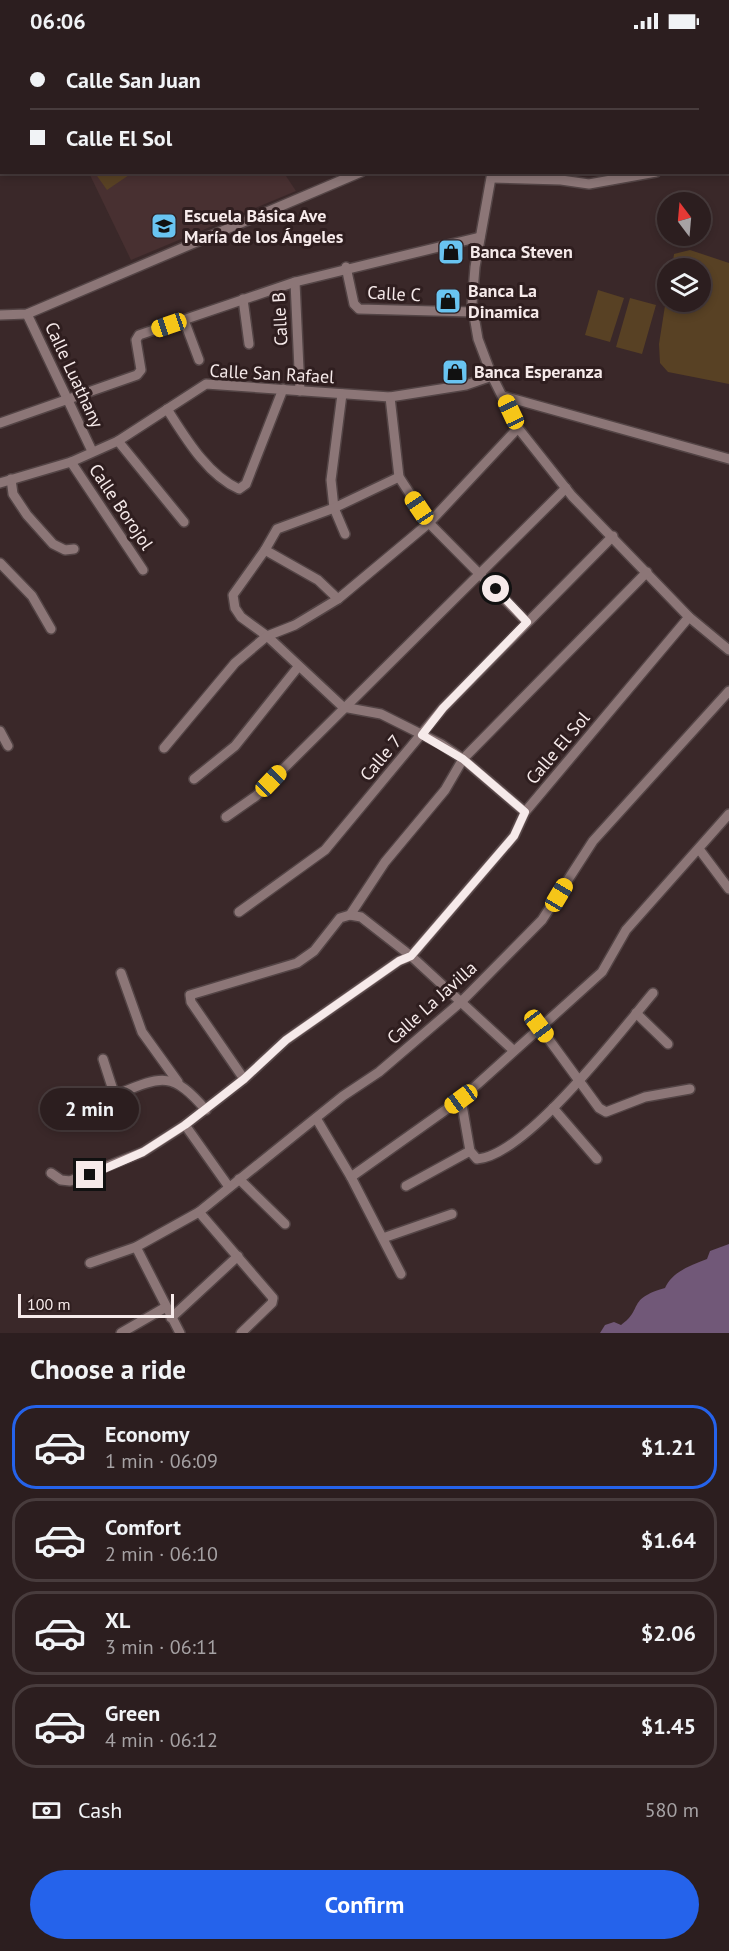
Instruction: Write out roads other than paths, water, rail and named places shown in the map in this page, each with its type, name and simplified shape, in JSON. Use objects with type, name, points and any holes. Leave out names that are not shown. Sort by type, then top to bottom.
[{"type":"street","points":[[0,315],[27,314],[356,174]]},
{"type":"street","points":[[645,174],[589,184],[492,175],[475,267],[472,312],[478,339],[492,376],[518,428],[566,488],[689,617],[729,650]]},
{"type":"street","points":[[0,422],[137,375],[141,370],[137,337],[243,299],[346,267],[480,237]]},
{"type":"street","name":"Calle C","points":[[346,267],[354,304],[359,309],[472,312]]},
{"type":"street","name":"Calle B","points":[[295,282],[300,391]]},
{"type":"street","points":[[243,299],[249,344]]},
{"type":"street","name":"Calle Luathany","points":[[27,314],[92,451]]},
{"type":"street","points":[[184,320],[199,360]]},
{"type":"street","name":"Calle San Rafael","points":[[0,483],[71,462],[118,441],[206,384],[390,397],[466,385],[492,376]]},
{"type":"street","points":[[167,409],[192,448],[229,485],[239,489],[246,484],[283,389]]},
{"type":"street","points":[[342,394],[331,480],[334,508],[345,534]]},
{"type":"street","points":[[503,396],[729,459]]},
{"type":"street","points":[[390,397],[399,477],[429,523],[527,622]]},
{"type":"street","points":[[164,748],[235,663],[267,636],[295,625],[338,599],[429,523],[518,428]]},
{"type":"street","points":[[118,441],[184,522]]},
{"type":"street","name":"Calle Borojol","points":[[71,462],[143,570]]},
{"type":"street","points":[[399,477],[334,508],[277,529],[233,595],[235,608],[241,617],[267,636],[343,707],[381,714],[422,735],[463,759],[525,812]]},
{"type":"street","points":[[10,479],[13,494],[27,515],[53,543],[65,550],[74,549]]},
{"type":"street","points":[[226,817],[256,796],[343,707],[566,488]]},
{"type":"street","name":"Calle 7","points":[[239,912],[325,850],[443,708],[613,536]]},
{"type":"street","points":[[265,550],[318,580],[338,599]]},
{"type":"street","points":[[0,563],[32,596],[51,629]]},
{"type":"street","points":[[350,915],[385,862],[445,790],[463,759],[647,572]]},
{"type":"street","name":"Calle El Sol","points":[[51,1173],[61,1180],[70,1181],[90,1175],[143,1152],[207,1110],[286,1040],[399,961],[411,956],[514,836],[525,812],[689,617]]},
{"type":"street","points":[[194,780],[235,746],[298,667]]},
{"type":"street","name":"Calle La Javilla","points":[[90,1263],[136,1247],[199,1212],[316,1118],[379,1072],[462,1001],[542,920],[593,841],[729,691]]},
{"type":"street","points":[[0,731],[8,746]]},
{"type":"street","points":[[351,1177],[461,1099],[539,1026],[602,972],[626,930],[729,813]]},
{"type":"street","points":[[699,849],[729,889]]},
{"type":"street","points":[[244,1079],[191,1002],[190,995],[306,958],[340,918],[350,915],[361,917],[411,956],[513,1050]]},
{"type":"street","points":[[121,973],[142,1032],[178,1082],[207,1110]]},
{"type":"street","points":[[461,1099],[470,1151],[477,1159],[490,1158],[505,1149],[553,1108],[653,993]]},
{"type":"street","points":[[636,1014],[668,1044]]},
{"type":"street","points":[[539,1026],[599,1108],[606,1113],[645,1096],[690,1089]]},
{"type":"street","points":[[103,1059],[112,1090],[118,1094],[148,1082],[162,1080],[178,1082]]},
{"type":"street","points":[[553,1108],[597,1159]]},
{"type":"street","points":[[316,1118],[351,1177],[401,1274]]},
{"type":"street","points":[[185,1125],[229,1187]]},
{"type":"street","points":[[406,1186],[470,1151]]},
{"type":"street","points":[[239,1179],[285,1224]]},
{"type":"street","points":[[199,1212],[273,1298],[272,1303],[242,1333]]},
{"type":"street","points":[[382,1238],[452,1214]]},
{"type":"street","points":[[136,1247],[165,1308],[180,1333]]},
{"type":"street","points":[[171,1318],[238,1256]]},
{"type":"street","points":[[121,1333],[165,1308]]},
{"type":"place","name":"Escuela Básica Ave María de los Ángeles","points":[[164,226]]},
{"type":"place","name":"Banca Steven","points":[[451,252]]},
{"type":"place","name":"Banca La Dinamica","points":[[448,301]]},
{"type":"place","name":"Banca Esperanza","points":[[455,372]]}]
